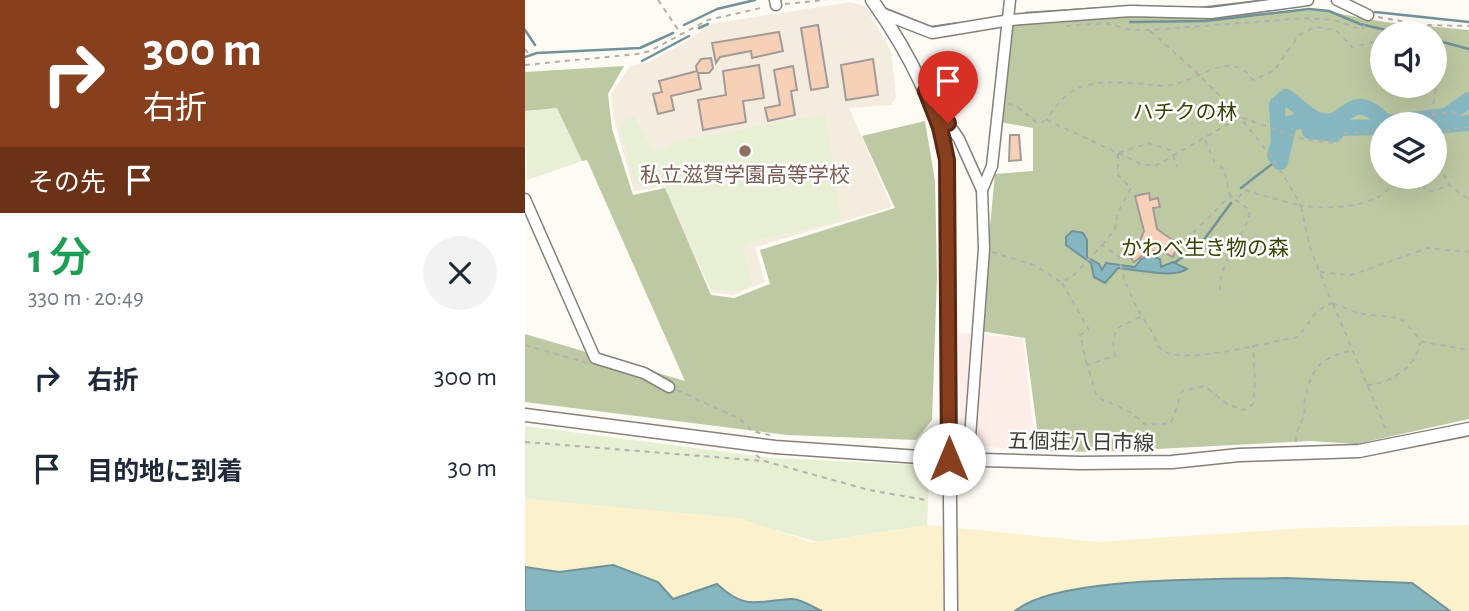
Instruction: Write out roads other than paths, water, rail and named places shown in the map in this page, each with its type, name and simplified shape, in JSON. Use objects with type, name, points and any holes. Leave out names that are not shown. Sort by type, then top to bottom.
[{"type":"main road","points":[[871,0],[926,91],[940,127],[947,160],[951,611]]},
{"type":"main road","name":"五個荘八日市線","points":[[525,415],[741,443],[949,459],[1130,463],[1295,452],[1359,451],[1469,429]]},
{"type":"street","points":[[982,190],[992,166],[1010,25],[1010,0]]},
{"type":"street","points":[[881,13],[932,33],[1130,10],[1211,13],[1308,0]]},
{"type":"street","points":[[1337,0],[1368,15],[1362,0]]},
{"type":"street","points":[[926,91],[959,139],[982,190],[984,249],[970,437]]},
{"type":"street","points":[[525,198],[595,358],[644,373],[669,387]]},
{"type":"water","points":[[1072,231],[1083,233],[1087,240],[1087,257],[1099,264],[1102,270],[1106,263],[1135,267],[1141,259],[1152,256],[1160,259],[1161,267],[1173,262],[1187,269],[1164,273],[1118,268],[1105,283],[1094,277],[1091,263],[1066,245],[1066,237]]},
{"type":"water","points":[[613,565],[658,582],[673,599],[717,584],[744,601],[796,599],[822,611],[525,611],[525,567],[559,572]]},
{"type":"water","points":[[1286,578],[1412,583],[1450,611],[1015,611],[1036,599],[1104,585]]},
{"type":"waterway","points":[[684,25],[717,9],[755,0]]},
{"type":"waterway","points":[[1200,8],[1268,0]]},
{"type":"waterway","points":[[1026,13],[1138,6]]},
{"type":"waterway","points":[[886,9],[931,27],[959,23]]},
{"type":"waterway","points":[[1130,22],[1205,21],[1309,9],[1329,11],[1370,26]]},
{"type":"waterway","points":[[1375,12],[1469,22]]},
{"type":"waterway","points":[[699,28],[708,24]]},
{"type":"waterway","points":[[525,30],[535,45]]},
{"type":"waterway","points":[[525,57],[537,53],[640,48],[673,33]]},
{"type":"waterway","points":[[642,61],[689,36]]},
{"type":"waterway","points":[[1447,43],[1469,49]]},
{"type":"waterway","points":[[1370,127],[1338,128],[1335,134],[1310,131],[1308,121],[1302,120],[1289,124],[1280,162],[1275,155],[1279,142],[1277,105],[1286,97],[1309,116],[1328,122],[1356,107],[1364,107],[1373,112]]},
{"type":"waterway","points":[[1447,115],[1469,100]]},
{"type":"waterway","points":[[1447,125],[1469,123]]},
{"type":"waterway","points":[[1241,188],[1272,164]]},
{"type":"waterway","points":[[1174,263],[1200,245],[1231,203]]},
{"type":"place","name":"私立滋賀学園高等学校","points":[[745,151]]},
{"type":"park label","name":"ハチクの林","points":[[1185,112]]},
{"type":"park label","name":"かわべ生き物の森","points":[[1205,248]]}]
